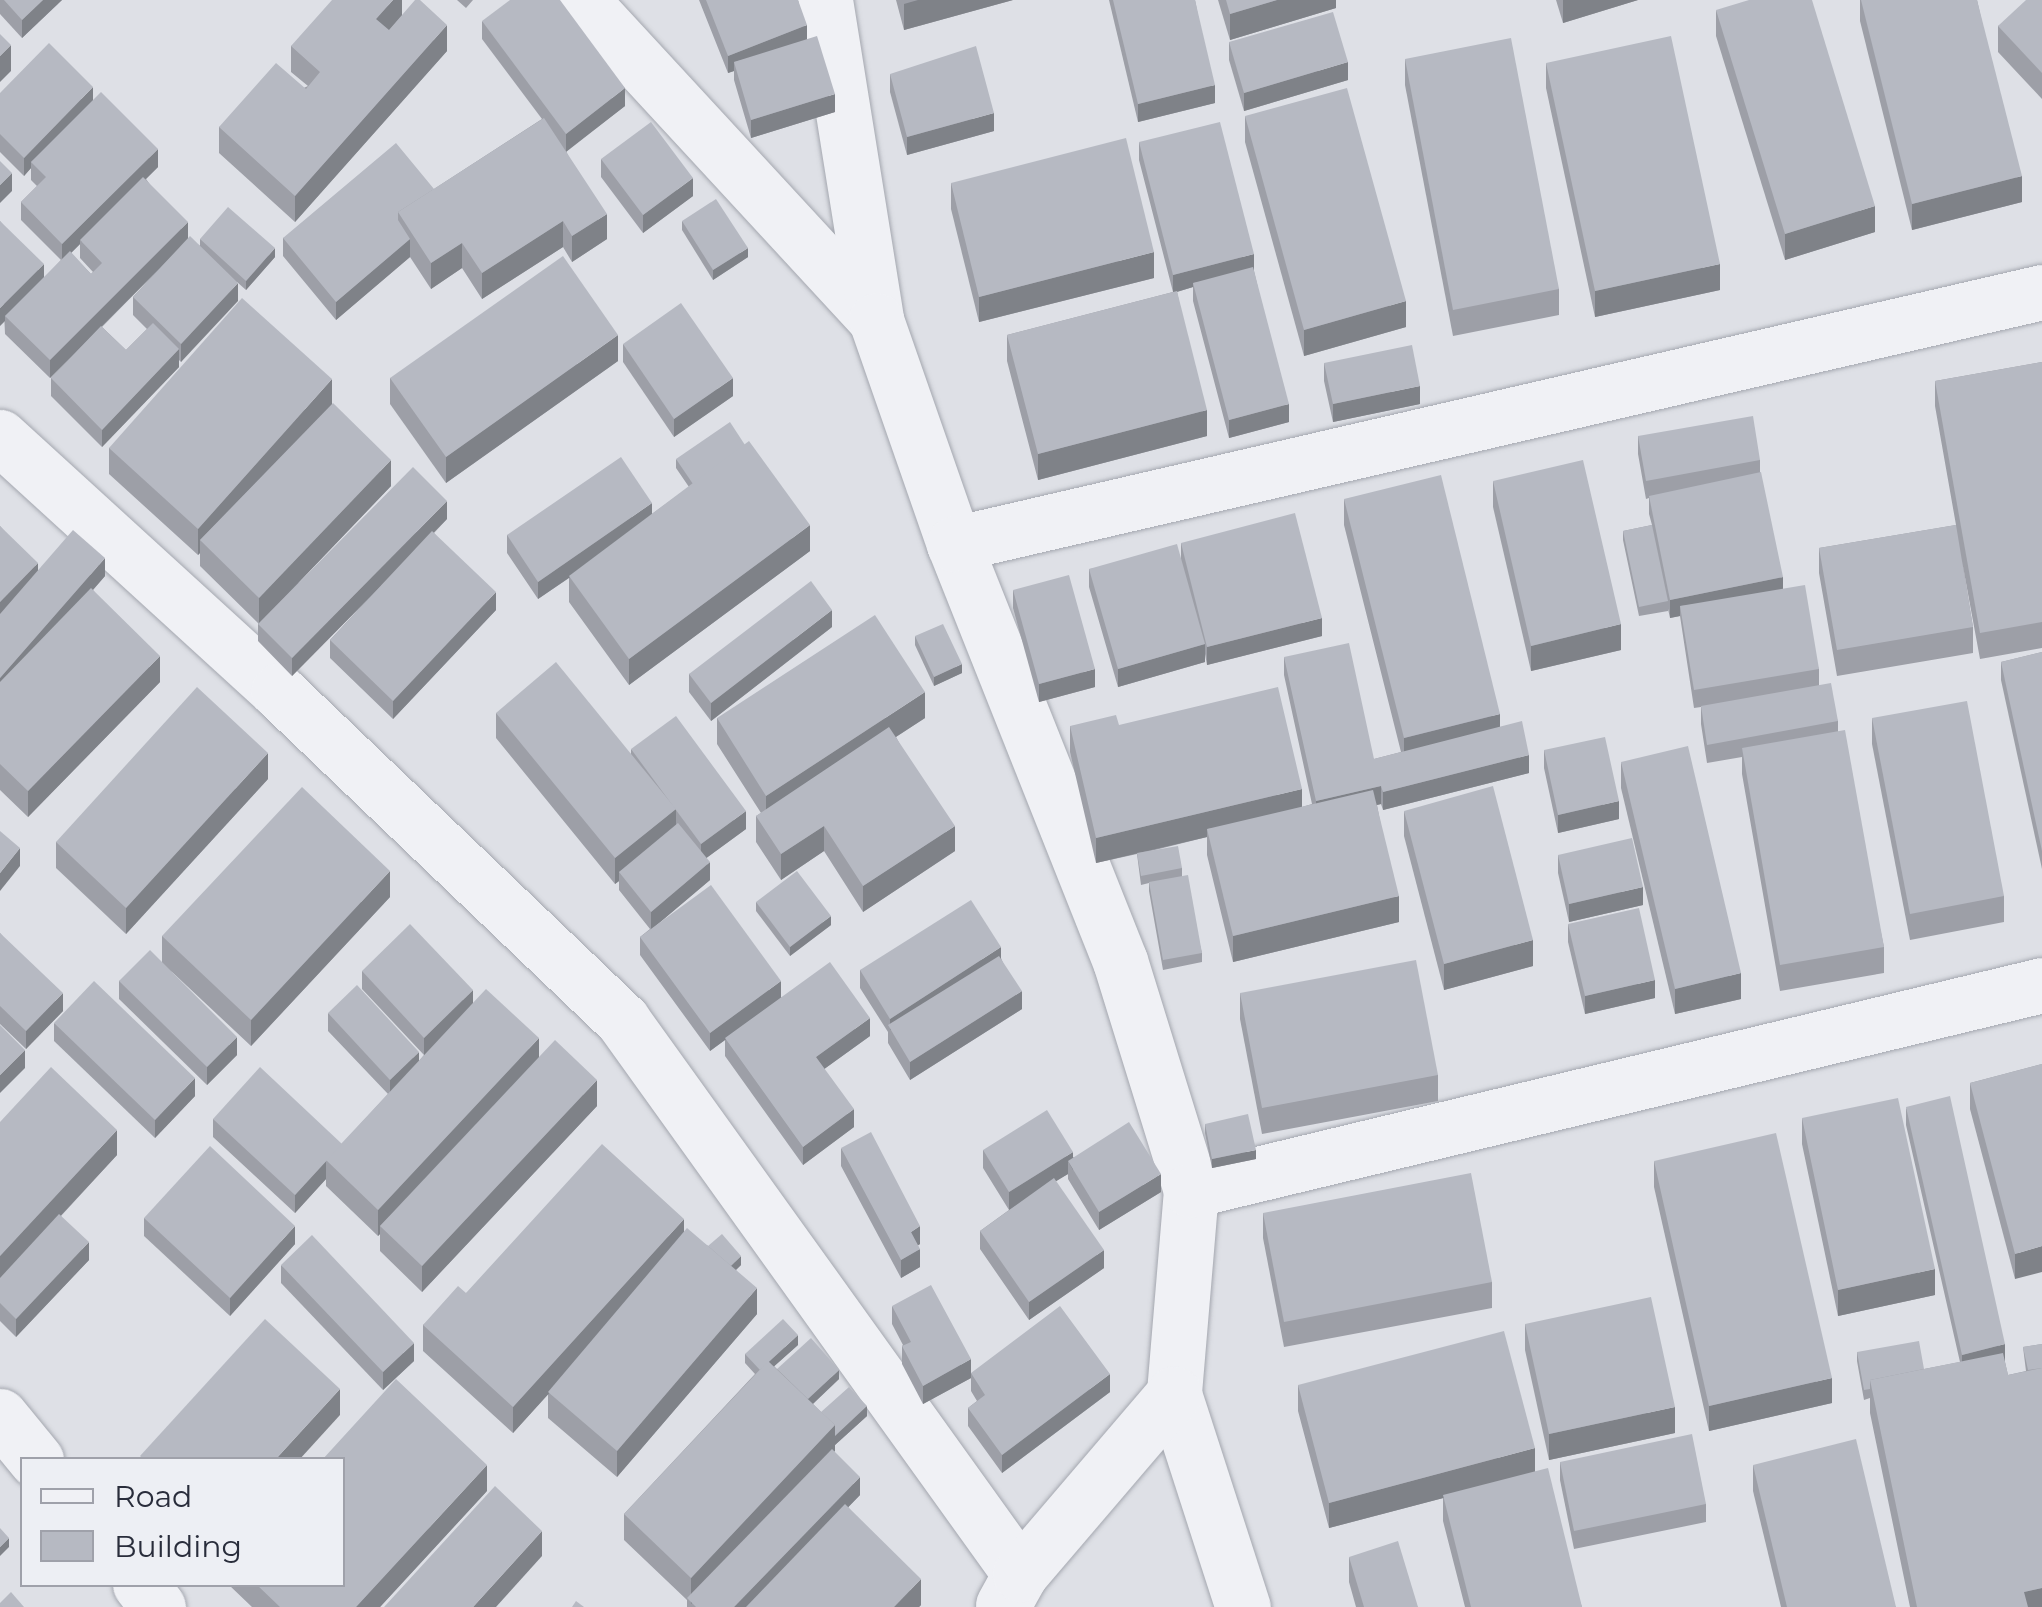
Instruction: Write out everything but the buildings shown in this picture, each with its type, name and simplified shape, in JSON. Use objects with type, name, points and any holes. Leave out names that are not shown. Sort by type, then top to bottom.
[{"type":"street","points":[[581,0],[876,320]]},
{"type":"street","points":[[825,0],[876,320],[954,544],[1120,961],[1190,1190],[1174,1394],[1243,1607]]},
{"type":"street","points":[[954,544],[2042,292]]},
{"type":"street","points":[[0,437],[278,691],[623,1021],[1011,1590],[1174,1394]]},
{"type":"street","points":[[1190,1190],[2042,984]]},
{"type":"street","points":[[0,1416],[34,1457]]},
{"type":"street","points":[[142,1587],[158,1607]]}]
